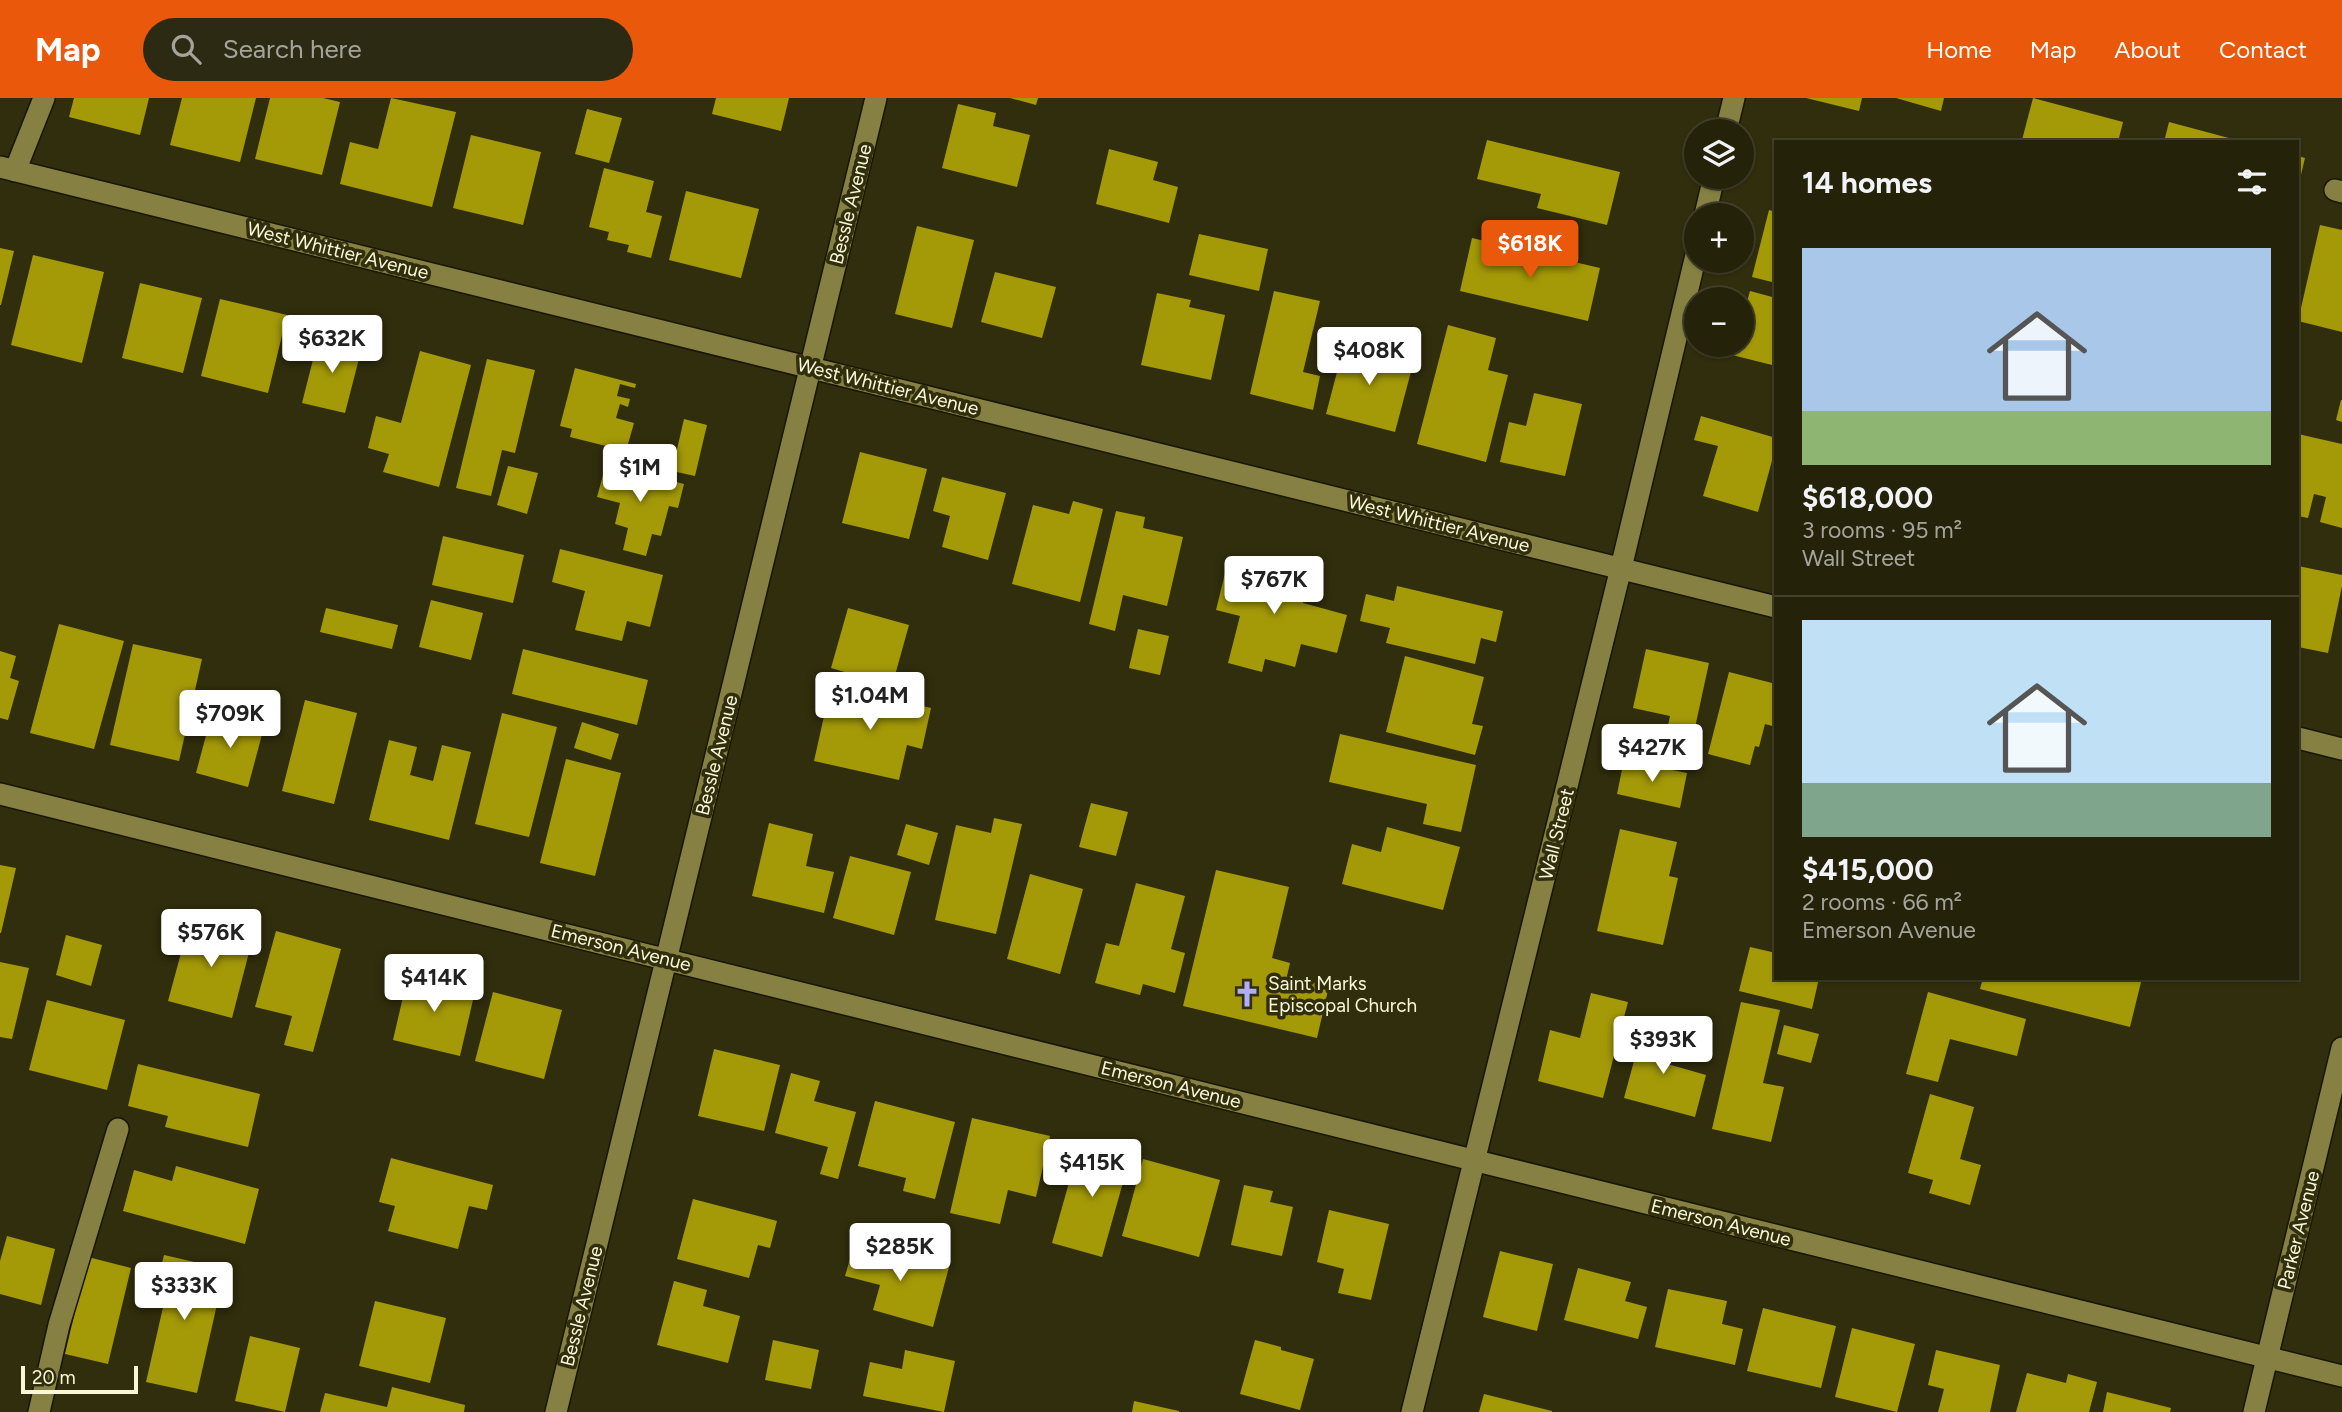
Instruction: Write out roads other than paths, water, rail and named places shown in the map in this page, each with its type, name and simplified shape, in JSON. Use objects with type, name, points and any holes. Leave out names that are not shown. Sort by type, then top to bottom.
[{"type":"street","points":[[8,169],[44,98]]},
{"type":"street","name":"Bessle Avenue","points":[[556,1412],[876,98]]},
{"type":"street","points":[[1729,119],[1734,98]]},
{"type":"street","name":"West Whittier Avenue","points":[[8,169],[1774,606]]},
{"type":"street","name":"Wall Street","points":[[1412,1412],[1692,273]]},
{"type":"street","points":[[2299,738],[2342,749]]},
{"type":"street","name":"Emerson Avenue","points":[[0,794],[2342,1376]]},
{"type":"street","name":"Parker Avenue","points":[[2254,1412],[2342,1048]]},
{"type":"street","points":[[38,1412],[59,1325],[118,1129]]},
{"type":"place","name":"Saint Marks Episcopal Church","points":[[1247,994]]}]
